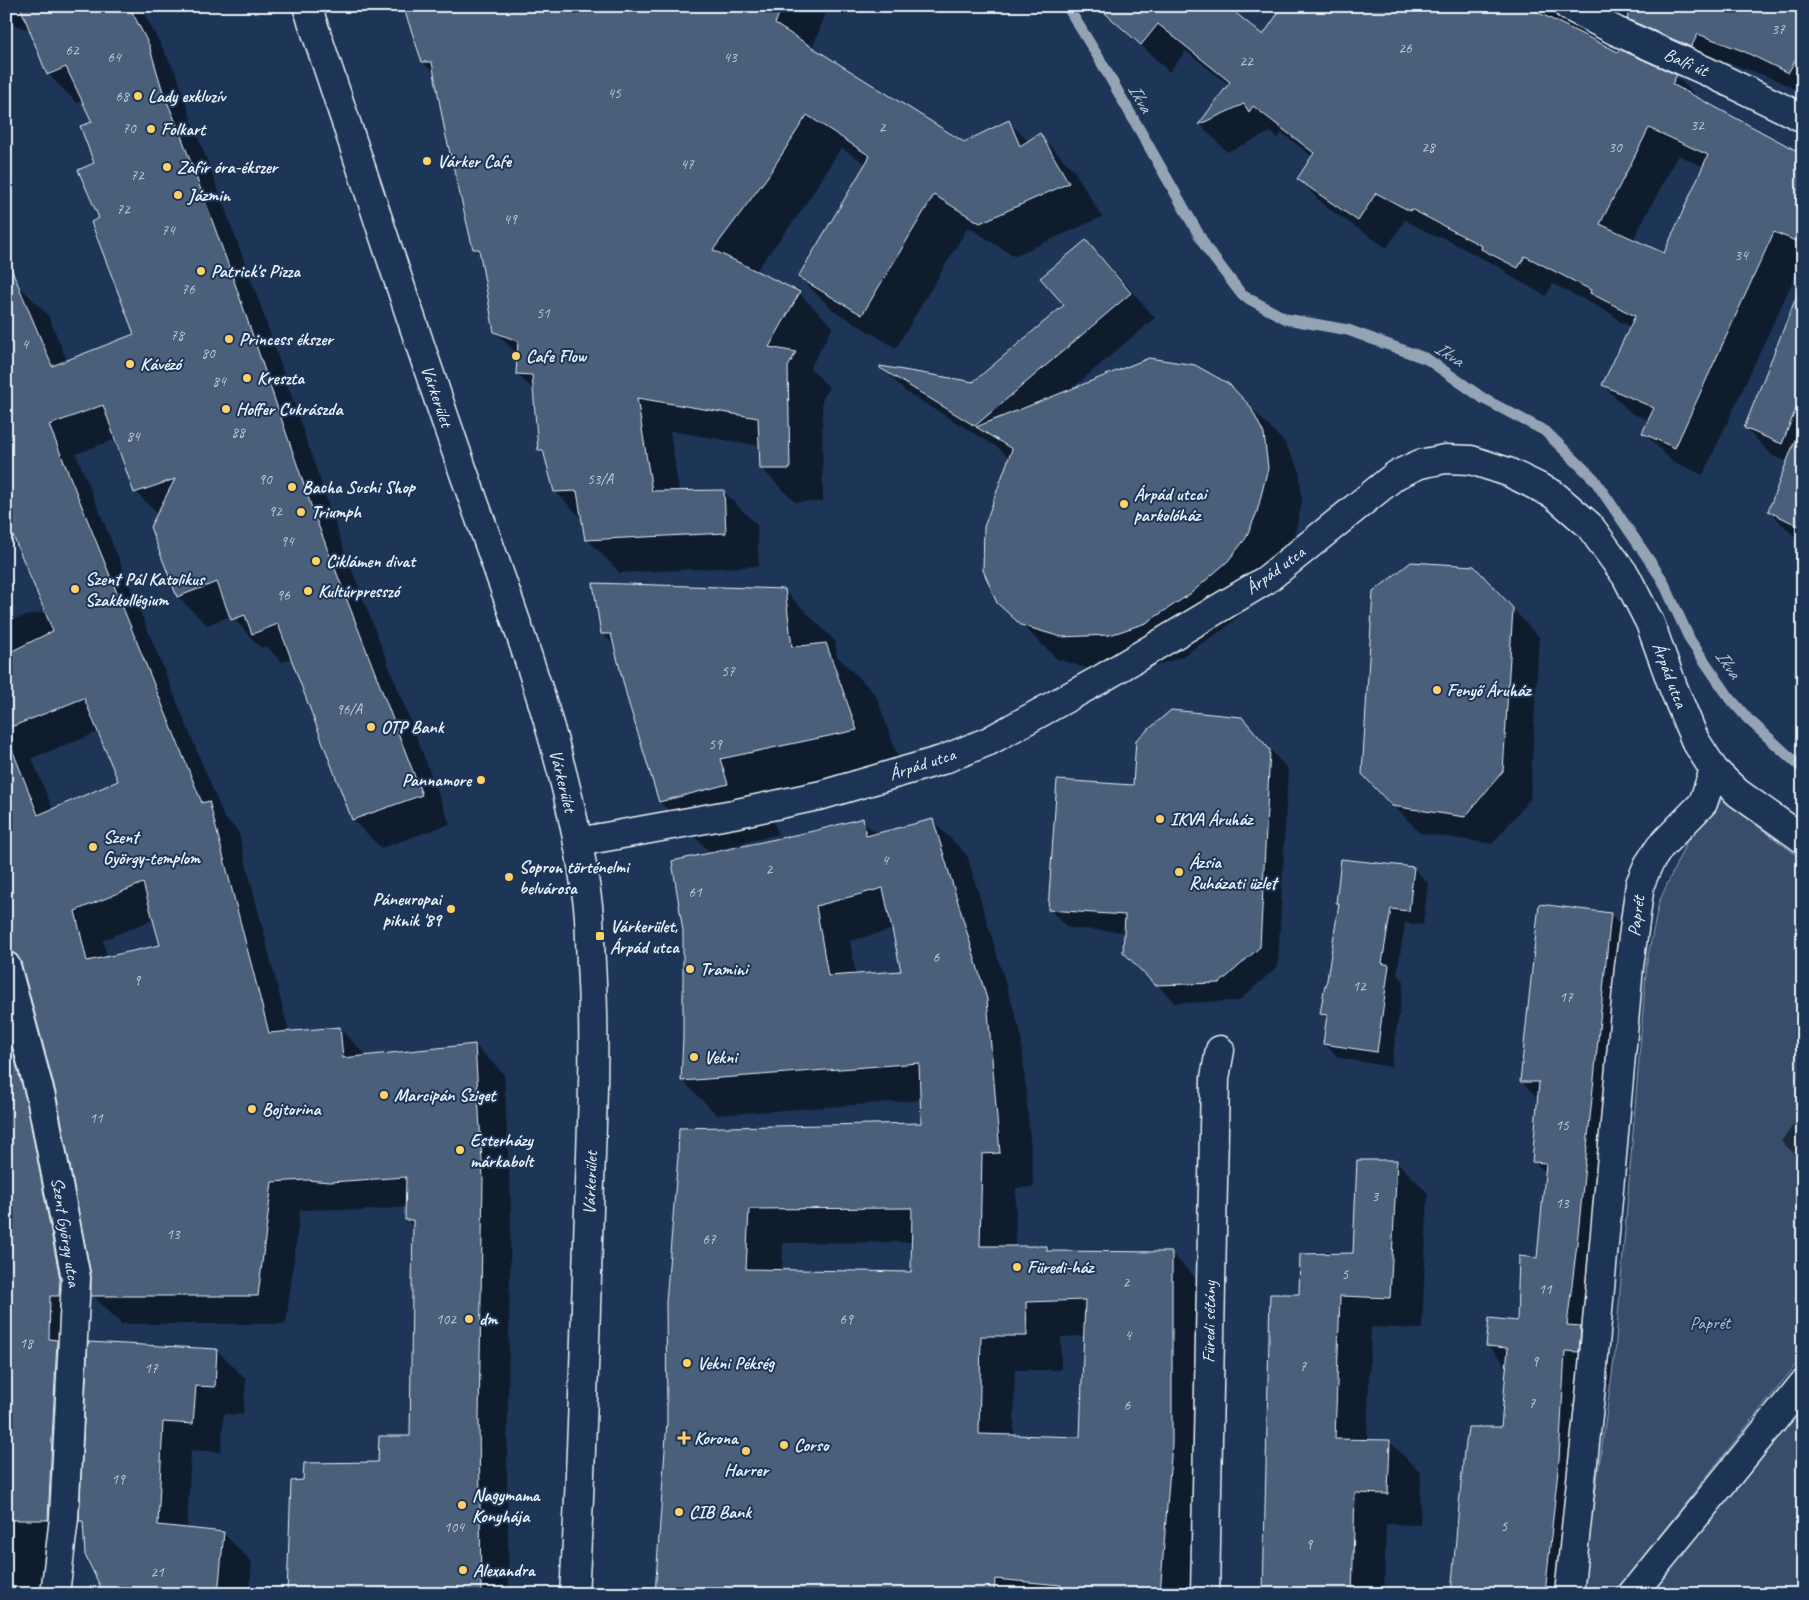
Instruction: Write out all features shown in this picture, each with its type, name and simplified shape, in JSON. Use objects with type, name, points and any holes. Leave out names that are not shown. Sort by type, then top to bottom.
[{"type":"street","name":"Várkerület","points":[[307,6],[432,382],[540,695],[578,842],[589,911],[594,1038],[581,1478],[574,1594]]},
{"type":"street","name":"Balfi út","points":[[1568,6],[1616,31],[1706,70],[1803,118]]},
{"type":"street","name":"Árpád utca","points":[[578,842],[724,816],[822,795],[942,760],[989,741],[1101,679],[1266,580],[1396,475],[1420,464],[1445,458],[1471,460],[1508,472],[1553,494],[1589,525],[1626,576],[1650,623],[1673,687],[1695,740],[1714,770],[1738,793],[1803,839]]},
{"type":"street","name":"Paprét","points":[[1569,1594],[1592,1377],[1629,967],[1640,884],[1648,865],[1660,847],[1703,803],[1714,770]]},
{"type":"street","name":"Szent György utca","points":[[6,966],[41,1097],[76,1278],[64,1518],[55,1594]]},
{"type":"street","name":"Füredi sétány","points":[[1205,1594],[1215,1078],[1220,1050]]},
{"type":"street","points":[[1632,1594],[1803,1384]]},
{"type":"green space","name":"Paprét","points":[[1722,799],[1803,860],[1803,1356],[1613,1594],[1581,1594],[1615,1353],[1647,961],[1659,902],[1686,843]]},
{"type":"green space","points":[[1803,1408],[1803,1594],[1650,1594]]},
{"type":"building","points":[[20,6],[129,6],[149,45],[163,92],[179,130],[232,275],[314,514],[422,795],[352,820],[278,624],[252,634],[245,615],[231,620],[217,582],[177,597],[150,527],[175,479],[134,493],[103,405],[49,425],[202,803],[209,801],[269,1033],[340,1027],[343,1058],[475,1044],[483,1178],[479,1419],[481,1594],[287,1594],[291,1481],[303,1480],[304,1463],[378,1462],[379,1436],[410,1436],[413,1220],[405,1220],[406,1177],[330,1182],[307,1180],[272,1182],[258,1296],[91,1296],[91,1275],[56,1093],[21,962],[17,955],[6,951],[6,739],[8,739],[38,815],[118,781],[84,698],[6,729],[6,654],[53,631],[6,519],[6,256],[52,366],[134,334],[91,222],[99,218],[78,170],[94,163],[80,126],[92,122],[66,67],[47,75]],"holes":[[[143,883],[160,945],[87,961],[75,911]]]},
{"type":"building","points":[[403,6],[782,6],[775,24],[964,142],[1009,120],[1020,146],[1040,133],[1069,183],[980,223],[934,195],[862,315],[798,277],[870,156],[807,115],[768,176],[713,250],[800,292],[769,347],[796,352],[788,367],[790,469],[760,469],[758,418],[637,398],[652,491],[724,490],[726,533],[585,540],[577,491],[554,492],[543,450],[538,450],[532,375],[516,374],[518,341],[494,332],[479,249],[473,249],[445,132],[432,62],[422,62]]},
{"type":"building","points":[[1097,6],[1227,6],[1263,35],[1283,6],[1525,6],[1618,52],[1619,49],[1677,75],[1672,84],[1803,154],[1803,244],[1774,232],[1675,448],[1642,433],[1654,408],[1602,385],[1635,316],[1590,293],[1591,290],[1525,256],[1518,268],[1481,249],[1482,246],[1376,193],[1358,221],[1297,179],[1314,153],[1253,106],[1249,112],[1244,104],[1198,125],[1230,82],[1158,24],[1141,45]],"holes":[[[1649,128],[1708,155],[1664,253],[1600,224]]]},
{"type":"building","points":[[1630,6],[1803,6],[1803,47],[1788,73],[1743,51],[1698,34],[1691,47],[1627,19]]},
{"type":"building","points":[[1086,240],[1131,293],[975,426],[880,368],[880,366],[973,382],[1064,305],[1040,278]]},
{"type":"building","points":[[1801,285],[1803,285],[1803,391],[1782,444],[1744,428]]},
{"type":"building","points":[[1149,358],[1195,365],[1229,384],[1250,406],[1264,434],[1268,468],[1257,512],[1246,538],[1228,561],[1190,594],[1146,623],[1110,635],[1061,637],[1021,625],[997,603],[983,570],[984,527],[1012,449],[976,427]]},
{"type":"building","points":[[1800,427],[1803,427],[1803,528],[1768,511]]},
{"type":"building","name":"Fenyő Áruház","points":[[1411,562],[1474,566],[1513,608],[1503,771],[1465,817],[1392,806],[1362,774],[1373,592]]},
{"type":"building","points":[[593,583],[785,589],[792,647],[826,643],[857,730],[720,759],[728,784],[659,802],[628,701],[611,634],[601,634]]},
{"type":"building","name":"IKVA Áruház","points":[[1171,710],[1242,717],[1270,750],[1260,947],[1220,983],[1155,985],[1123,952],[1125,915],[1048,910],[1057,780],[1133,785],[1136,740]]},
{"type":"building","points":[[863,818],[866,836],[933,819],[987,999],[1000,1153],[982,1154],[980,1246],[1047,1246],[1047,1251],[1172,1252],[1172,1444],[1160,1594],[1061,1594],[1061,1585],[995,1579],[994,1594],[655,1594],[667,1421],[666,1302],[679,1128],[921,1123],[919,1063],[681,1081],[683,931],[672,861],[818,830]],"holes":[[[883,888],[901,971],[828,976],[816,906]],[[912,1208],[911,1272],[746,1269],[749,1209]],[[1085,1300],[1080,1437],[979,1434],[981,1336],[1027,1336],[1026,1302]]]},
{"type":"building","points":[[1341,859],[1414,867],[1409,911],[1391,909],[1382,963],[1389,965],[1377,1052],[1323,1044],[1327,1015],[1320,1014],[1339,903],[1336,903]]},
{"type":"building","points":[[1539,904],[1611,913],[1567,1325],[1581,1326],[1579,1352],[1565,1351],[1559,1460],[1545,1594],[1451,1593],[1464,1451],[1468,1427],[1501,1427],[1508,1348],[1486,1346],[1489,1318],[1517,1321],[1519,1256],[1537,1258],[1546,1163],[1532,1162],[1539,1082],[1520,1082]]},
{"type":"building","points":[[6,1027],[26,1100],[60,1279],[59,1296],[50,1296],[49,1339],[57,1340],[48,1520],[6,1520]]},
{"type":"building","points":[[1357,1160],[1397,1160],[1390,1298],[1340,1296],[1335,1439],[1390,1440],[1388,1494],[1355,1493],[1352,1594],[1263,1594],[1270,1294],[1299,1294],[1300,1254],[1353,1253]]},
{"type":"building","points":[[88,1342],[217,1349],[215,1387],[196,1386],[193,1424],[163,1422],[158,1525],[224,1532],[218,1594],[104,1594],[85,1555],[83,1521],[79,1521]]},
{"type":"waterway","name":"Ikva","points":[[1067,6],[1100,60],[1207,249],[1242,295],[1286,319],[1348,330],[1427,359],[1484,399],[1545,431],[1594,479],[1662,579],[1690,640],[1729,697],[1748,719],[1803,769]]},
{"type":"place","name":"Lady exkluzív","points":[[138,96]]},
{"type":"place","name":"Folkart","points":[[151,129]]},
{"type":"place","name":"Várker Cafe","points":[[427,161]]},
{"type":"place","name":"Zafír óra-ékszer","points":[[167,167]]},
{"type":"place","name":"Jázmin","points":[[178,195]]},
{"type":"place","name":"Patrick's Pizza","points":[[201,271]]},
{"type":"place","name":"Princess ékszer","points":[[229,339]]},
{"type":"place","name":"Cafe Flow","points":[[516,356]]},
{"type":"place","name":"Kávézó","points":[[130,364]]},
{"type":"place","name":"Kreszta","points":[[247,378]]},
{"type":"place","name":"Hoffer Cukrászda","points":[[226,409]]},
{"type":"place","name":"Bacha Sushi Shop","points":[[292,487]]},
{"type":"place","name":"Árpád utcai parkolóház","points":[[1124,504]]},
{"type":"place","name":"Triumph","points":[[301,512]]},
{"type":"place","name":"Ciklámen divat","points":[[316,561]]},
{"type":"place","name":"Szent Pál Katolikus Szakkollégium","points":[[75,589]]},
{"type":"place","name":"Kultúrpresszó","points":[[308,591]]},
{"type":"place","name":"Fenyő Áruház","points":[[1437,690]]},
{"type":"place","name":"OTP Bank","points":[[371,727]]},
{"type":"place","name":"Pannamore","points":[[481,780]]},
{"type":"place","name":"IKVA Áruház","points":[[1160,819]]},
{"type":"place","name":"Szent György-templom","points":[[93,847]]},
{"type":"place","name":"Ázsia Ruházati üzlet","points":[[1179,872]]},
{"type":"place","name":"Sopron történelmi belvárosa","points":[[509,877]]},
{"type":"place","name":"Páneuropai piknik '89","points":[[451,909]]},
{"type":"place","name":"Várkerület, Árpád utca","points":[[600,936]]},
{"type":"place","name":"Tramini","points":[[690,969]]},
{"type":"place","name":"Vekni","points":[[694,1057]]},
{"type":"place","name":"Marcipán Sziget","points":[[384,1095]]},
{"type":"place","name":"Bojtorina","points":[[252,1109]]},
{"type":"place","name":"Esterházy márkabolt","points":[[460,1150]]},
{"type":"place","name":"Füredi-ház","points":[[1017,1267]]},
{"type":"place","name":"dm","points":[[469,1319]]},
{"type":"place","name":"Vekni Pékség","points":[[687,1363]]},
{"type":"place","name":"Korona","points":[[684,1438]]},
{"type":"place","name":"Corso","points":[[784,1445]]},
{"type":"place","name":"Harrer","points":[[746,1451]]},
{"type":"place","name":"Nagymama Konyhája","points":[[462,1505]]},
{"type":"place","name":"CIB Bank","points":[[679,1512]]},
{"type":"place","name":"Alexandra","points":[[463,1570]]}]
